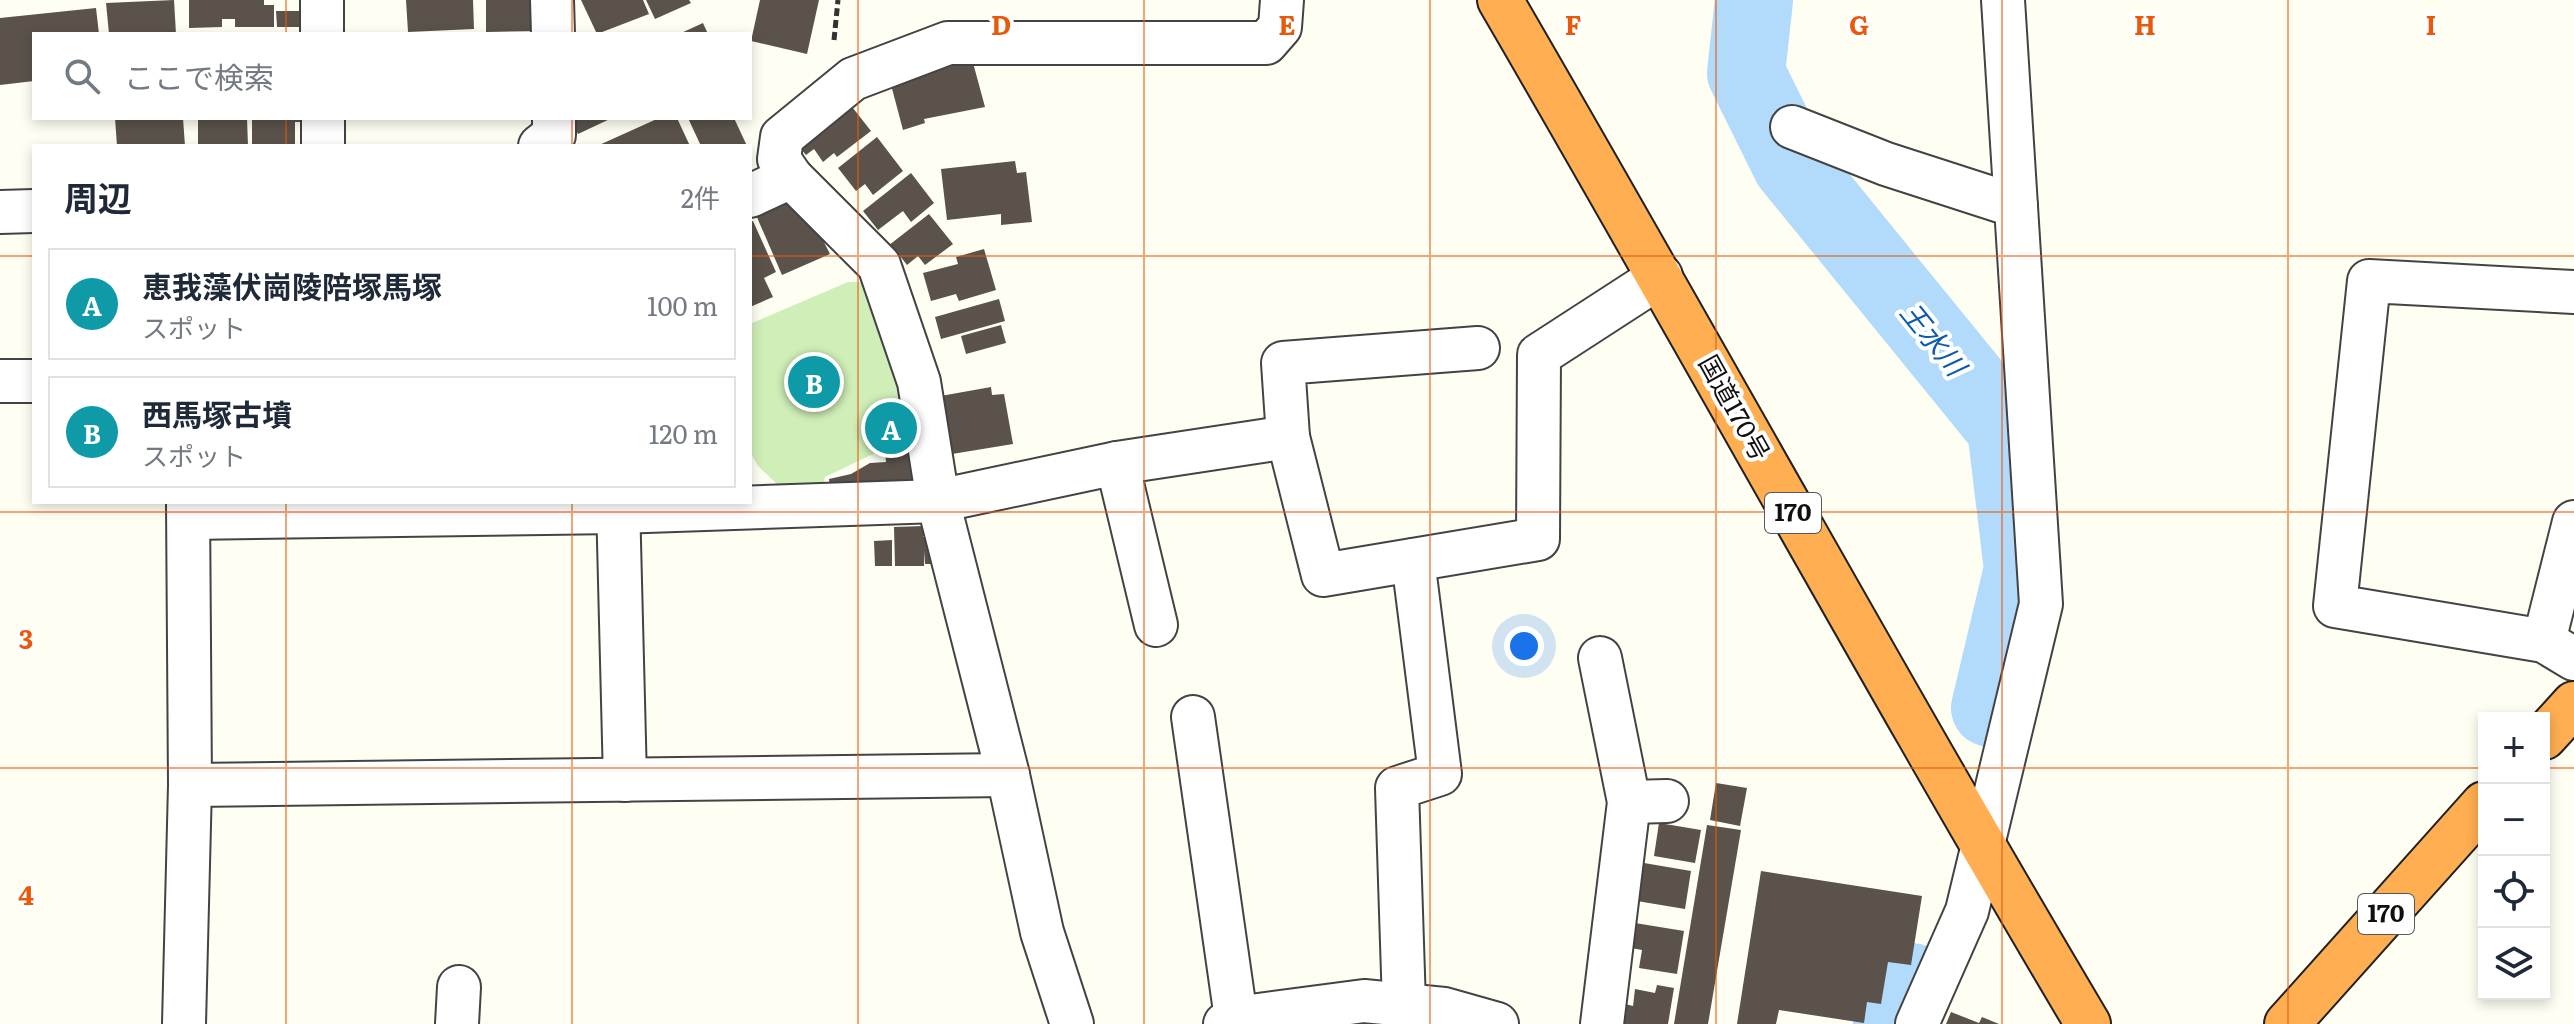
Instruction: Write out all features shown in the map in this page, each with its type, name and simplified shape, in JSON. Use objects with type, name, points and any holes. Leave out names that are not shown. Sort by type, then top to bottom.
[{"type":"highway","name":"国道170号","points":[[1500,0],[1661,276],[1982,846],[2088,1024]]},
{"type":"highway","points":[[2550,730],[2574,704]]},
{"type":"highway","name":"170","points":[[2287,1024],[2478,811]]},
{"type":"street","points":[[322,0],[322,32]]},
{"type":"street","points":[[552,0],[553,32]]},
{"type":"street","points":[[1072,1024],[1042,932],[1008,775],[938,501],[919,382],[879,265],[791,177],[779,159],[782,137],[853,79],[948,43],[1266,43],[1280,27],[1282,0]]},
{"type":"street","points":[[1917,1024],[1967,911],[2041,604],[2003,0]]},
{"type":"street","points":[[323,120],[323,144]]},
{"type":"street","points":[[543,144],[554,135],[554,120]]},
{"type":"street","points":[[1792,127],[1886,164],[2016,206]]},
{"type":"street","points":[[752,195],[791,177]]},
{"type":"street","points":[[0,212],[32,211]]},
{"type":"street","points":[[1478,348],[1283,363],[1288,437],[1323,575],[1538,539],[1539,355],[1661,276]]},
{"type":"street","points":[[2574,292],[2369,281],[2335,606],[2559,650],[2574,522]]},
{"type":"street","points":[[0,381],[32,381]]},
{"type":"street","points":[[184,1024],[190,785],[189,510],[938,501],[1117,463],[1288,437]]},
{"type":"street","points":[[1117,463],[1156,625]]},
{"type":"street","points":[[618,507],[625,780]]},
{"type":"street","points":[[1404,1005],[1397,788],[1440,774],[1413,560]]},
{"type":"street","points":[[1600,658],[1648,801],[1602,1024]]},
{"type":"street","points":[[1193,717],[1230,1021],[1364,1001],[1444,1009],[1497,1024]]},
{"type":"street","points":[[190,785],[1008,775]]},
{"type":"green space","points":[[848,282],[865,282],[891,332],[911,436],[825,477],[822,488],[782,489],[758,466],[752,456],[752,323]]},
{"type":"building","points":[[174,0],[176,32],[109,32],[106,3]]},
{"type":"building","points":[[189,0],[264,0],[264,5],[274,5],[274,27],[235,27],[235,19],[222,19],[222,27],[189,28]]},
{"type":"building","points":[[406,0],[473,0],[474,29],[408,32]]},
{"type":"building","points":[[486,0],[542,0],[543,31],[486,32]]},
{"type":"building","points":[[581,0],[643,0],[649,14],[596,32]]},
{"type":"building","points":[[646,0],[689,0],[691,3],[655,19]]},
{"type":"building","points":[[760,0],[819,0],[807,54],[752,41]]},
{"type":"building","points":[[96,8],[99,32],[32,32],[32,81],[0,85],[0,18]]},
{"type":"building","points":[[276,11],[308,11],[308,27],[277,27]]},
{"type":"building","points":[[703,23],[707,32],[683,32]]},
{"type":"building","points":[[972,59],[985,107],[924,119],[925,123],[903,130],[890,81]]},
{"type":"building","points":[[849,103],[871,131],[837,157],[834,153],[823,162],[814,149],[806,155],[797,144]]},
{"type":"building","points":[[115,120],[183,120],[185,144],[117,144]]},
{"type":"building","points":[[198,120],[247,120],[248,144],[198,144]]},
{"type":"building","points":[[252,120],[308,120],[295,122],[295,144],[252,144]]},
{"type":"building","points":[[571,120],[608,120],[578,134]]},
{"type":"building","points":[[655,120],[678,120],[689,144],[601,144]]},
{"type":"building","points":[[689,120],[735,120],[746,144],[700,144]]},
{"type":"building","points":[[877,137],[903,171],[873,195],[865,184],[856,191],[838,168]]},
{"type":"building","points":[[1015,161],[1017,173],[1026,172],[1032,222],[1001,225],[1001,214],[947,220],[941,169]]},
{"type":"building","points":[[911,173],[934,203],[911,222],[903,211],[878,230],[863,211]]},
{"type":"building","points":[[800,195],[830,254],[782,275],[756,215]]},
{"type":"building","points":[[929,214],[953,244],[925,265],[918,256],[907,265],[900,256],[894,261],[884,249]]},
{"type":"building","points":[[752,221],[776,272],[764,278],[773,297],[752,306]]},
{"type":"building","points":[[984,249],[996,290],[959,301],[956,294],[931,301],[923,273],[958,264],[956,257]]},
{"type":"building","points":[[999,299],[1005,321],[941,339],[935,317]]},
{"type":"building","points":[[1001,325],[1006,343],[966,354],[961,336]]},
{"type":"building","points":[[991,387],[992,395],[1004,394],[1013,444],[946,455],[935,397]]},
{"type":"building","points":[[914,442],[917,483],[830,490],[829,479],[851,474],[870,463],[886,462],[885,453],[903,452],[903,443]]},
{"type":"building","points":[[923,526],[923,537],[937,537],[938,564],[925,564],[924,551],[924,566],[895,566],[894,527]]},
{"type":"building","points":[[892,540],[892,566],[875,566],[874,541]]},
{"type":"building","points":[[1716,783],[1747,788],[1740,826],[1710,820]]},
{"type":"building","points":[[1659,823],[1701,830],[1695,863],[1654,856]]},
{"type":"building","points":[[1707,825],[1741,830],[1708,1024],[1674,1024]]},
{"type":"building","points":[[1644,863],[1691,871],[1685,909],[1637,901]]},
{"type":"building","points":[[1761,871],[1922,896],[1911,965],[1888,962],[1881,1004],[1867,1002],[1864,1023],[1779,1010],[1776,1024],[1737,1024]]},
{"type":"building","points":[[1635,923],[1684,931],[1677,974],[1639,968],[1642,950],[1631,948]]},
{"type":"building","points":[[1657,985],[1674,988],[1668,1024],[1621,1024],[1625,1004],[1633,1006],[1635,989],[1655,993]]},
{"type":"building","points":[[1951,1012],[1979,1023],[1982,1017],[1999,1024],[1946,1024]]},
{"type":"waterway","name":"王水川","points":[[1754,0],[1746,73],[1791,164],[2006,428],[2023,569],[1990,708]]},
{"type":"waterway","name":"王水川","points":[[1892,1024],[1912,982]]},
{"type":"place","name":"西馬塚古墳","points":[[814,382]]},
{"type":"place","name":"恵我藻伏崗陵陪塚馬塚","points":[[891,428]]}]
